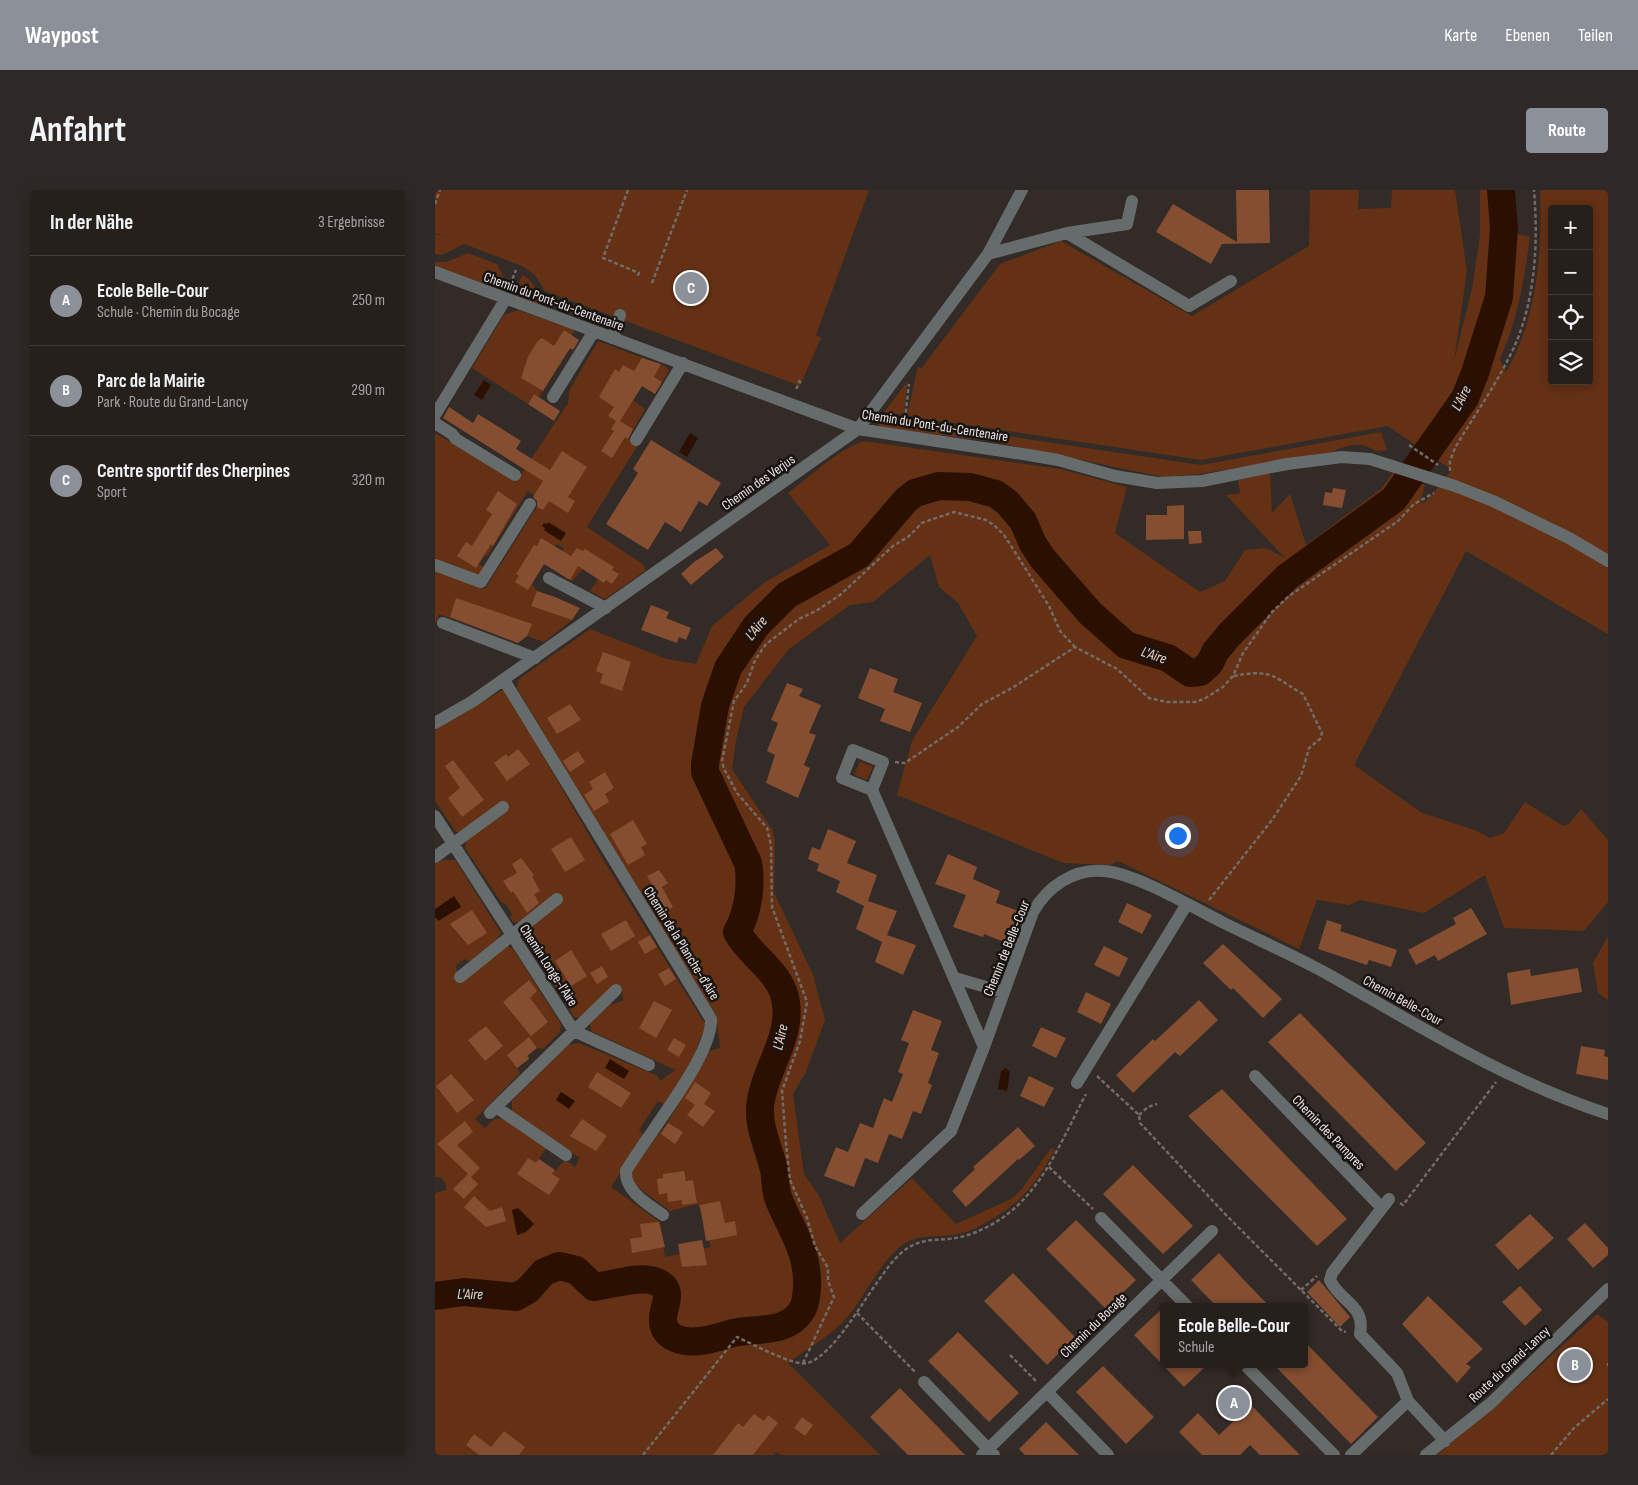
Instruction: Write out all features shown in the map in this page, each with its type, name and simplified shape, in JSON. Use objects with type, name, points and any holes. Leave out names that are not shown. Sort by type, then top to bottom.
[{"type":"street","name":"Chemin des Verjus","points":[[435,723],[504,680],[858,429],[988,254],[1022,190]]},
{"type":"street","points":[[988,254],[1067,233],[1127,224],[1132,201]]},
{"type":"street","points":[[1067,233],[1189,306],[1231,281]]},
{"type":"street","name":"Chemin du Pont-du-Centenaire","points":[[435,272],[505,300],[858,429],[1058,460],[1115,476],[1150,482],[1201,481],[1287,464],[1341,457],[1370,459],[1443,478]]},
{"type":"street","points":[[435,415],[505,300]]},
{"type":"street","points":[[612,338],[620,315]]},
{"type":"street","points":[[553,397],[594,331]]},
{"type":"street","points":[[636,440],[683,364]]},
{"type":"street","points":[[435,423],[453,434],[456,440],[515,475]]},
{"type":"street","points":[[1443,478],[1529,518],[1608,561]]},
{"type":"street","points":[[435,564],[481,582],[530,504]]},
{"type":"street","points":[[549,578],[606,608]]},
{"type":"street","points":[[443,623],[535,658]]},
{"type":"street","name":"Chemin de la Planche-d'Aire","points":[[504,680],[711,1018],[712,1030],[697,1062],[665,1114],[626,1171],[628,1184],[637,1196],[663,1216]]},
{"type":"street","points":[[853,750],[883,762],[872,790],[842,778],[853,750]]},
{"type":"street","name":"Chemin de Belle-Cour","points":[[872,790],[984,1048]]},
{"type":"street","points":[[435,857],[503,807]]},
{"type":"street","name":"Chemin Longe-l'Aire","points":[[435,816],[574,1031]]},
{"type":"street","name":"Chemin de Belle-Cour","points":[[861,1214],[951,1132],[984,1048],[1033,912],[1048,892],[1065,879],[1089,871],[1103,870],[1121,874],[1187,904]]},
{"type":"street","points":[[460,977],[557,899]]},
{"type":"street","points":[[1077,1083],[1187,904]]},
{"type":"street","name":"Chemin Belle-Cour","points":[[1187,904],[1321,971],[1503,1073],[1581,1106],[1608,1114]]},
{"type":"street","points":[[955,978],[1003,992]]},
{"type":"street","points":[[567,1156],[493,1110],[616,990]]},
{"type":"street","points":[[574,1031],[649,1065]]},
{"type":"street","name":"Chemin des Pampres","points":[[1255,1076],[1386,1204]]},
{"type":"street","points":[[1386,1204],[1332,1273],[1330,1280],[1358,1312],[1361,1319],[1359,1334],[1397,1373],[1408,1401],[1445,1441]]},
{"type":"street","points":[[1101,1218],[1184,1303]]},
{"type":"street","name":"Chemin du Bocage","points":[[924,1382],[988,1453],[1047,1392],[1211,1231]]},
{"type":"street","name":"Route du Grand-Lancy","points":[[1426,1455],[1498,1396],[1608,1289]]},
{"type":"street","points":[[1248,1368],[1334,1455]]},
{"type":"street","points":[[1047,1392],[1108,1455]]},
{"type":"street","points":[[1351,1455],[1408,1401]]},
{"type":"path","points":[[435,204],[440,190]]},
{"type":"path","points":[[627,190],[603,258],[639,273],[637,277]]},
{"type":"path","points":[[653,283],[687,190]]},
{"type":"path","points":[[803,1364],[834,1297],[828,1281],[828,1268],[815,1246],[807,1218],[790,1180],[785,1144],[782,1091],[800,1041],[807,1002],[772,907],[771,845],[767,828],[746,804],[724,769],[723,762],[734,701],[753,673],[755,660],[774,637],[799,618],[816,611],[840,595],[922,523],[955,512],[986,520],[1004,535],[1049,606],[1060,631],[1075,647],[1117,669],[1136,688],[1156,700],[1195,702],[1214,694],[1233,676],[1243,653],[1272,612],[1289,596],[1398,521],[1414,504],[1439,490],[1455,448],[1505,364],[1525,316],[1535,258],[1534,190]]},
{"type":"path","points":[[905,419],[912,357]]},
{"type":"path","points":[[796,389],[800,382],[798,380]]},
{"type":"path","points":[[1409,444],[1437,464]]},
{"type":"path","points":[[883,762],[905,763],[958,727],[982,704],[1012,688],[1075,647]]},
{"type":"path","points":[[1205,914],[1210,909],[1210,898],[1265,830],[1301,776],[1309,748],[1322,733],[1303,694],[1265,672],[1233,676]]},
{"type":"path","points":[[1093,1081],[1097,1076],[1098,1070]]},
{"type":"path","points":[[1386,1204],[1403,1205],[1503,1073]]},
{"type":"path","points":[[1097,1076],[1139,1115],[1140,1123],[1342,1331],[1359,1334]]},
{"type":"path","points":[[643,1455],[737,1337],[794,1362],[803,1364],[814,1359],[826,1349],[857,1313],[872,1288],[891,1264],[911,1244],[965,1236],[987,1226],[1032,1193],[1049,1167],[1090,1086]]},
{"type":"path","points":[[1139,1115],[1148,1107],[1157,1104]]},
{"type":"path","points":[[1049,1167],[1101,1218]]},
{"type":"path","points":[[1301,1290],[1315,1276],[1330,1280]]},
{"type":"path","points":[[857,1313],[924,1382]]},
{"type":"path","points":[[1010,1355],[1047,1392]]},
{"type":"path","points":[[1551,1455],[1574,1428],[1608,1399]]},
{"type":"shaded area","points":[[435,190],[869,190],[816,335],[821,338],[800,386],[545,291],[535,275],[522,266],[464,244],[442,255],[435,254],[435,234],[446,237],[435,233]]},
{"type":"shaded area","points":[[1310,190],[1359,190],[1358,209],[1391,208],[1392,190],[1455,190],[1467,271],[1454,361],[1472,289],[1480,235],[1480,190],[1494,190],[1497,229],[1530,237],[1519,299],[1500,359],[1506,372],[1517,351],[1525,329],[1536,284],[1540,237],[1540,190],[1608,190],[1608,634],[1466,551],[1354,765],[1422,813],[1475,830],[1490,838],[1504,833],[1525,802],[1563,826],[1569,824],[1581,809],[1608,840],[1608,902],[1584,931],[1504,928],[1485,875],[1424,913],[1360,900],[1349,905],[1317,900],[1299,949],[1118,861],[1110,865],[1063,863],[897,795],[912,741],[977,636],[958,603],[939,587],[930,555],[873,602],[850,605],[789,649],[744,707],[736,740],[732,769],[772,829],[775,840],[774,892],[813,975],[825,1020],[806,1072],[793,1094],[804,1174],[818,1194],[840,1243],[912,1178],[956,1224],[1011,1199],[1021,1190],[1051,1148],[1055,1150],[1042,1172],[1022,1197],[992,1219],[967,1232],[920,1238],[900,1247],[883,1264],[843,1322],[823,1339],[788,1363],[880,1455],[780,1455],[776,1452],[774,1455],[435,1455],[435,1193],[446,1190],[446,1184],[440,1177],[435,1177],[435,864],[441,860],[455,860],[501,933],[495,942],[471,962],[465,959],[456,965],[457,973],[508,946],[513,949],[561,1024],[560,1032],[543,1049],[537,1048],[528,1055],[530,1058],[517,1068],[520,1073],[475,1119],[485,1128],[494,1119],[506,1119],[546,1148],[539,1159],[552,1174],[565,1160],[575,1167],[580,1158],[512,1113],[512,1101],[568,1045],[579,1043],[658,1076],[660,1081],[675,1070],[591,1031],[590,1024],[609,1005],[623,1001],[622,990],[584,1018],[574,1017],[525,939],[528,929],[521,923],[513,922],[510,917],[512,914],[506,904],[501,902],[465,848],[466,840],[462,832],[456,832],[435,801],[435,730],[504,689],[607,866],[703,1021],[707,1023],[694,1055],[666,1105],[658,1101],[639,1130],[644,1135],[611,1187],[660,1222],[665,1257],[711,1247],[698,1204],[670,1211],[635,1185],[631,1171],[668,1122],[709,1051],[720,1048],[716,1015],[598,825],[517,688],[519,679],[590,629],[667,659],[696,664],[712,626],[765,582],[830,545],[788,493],[834,457],[863,441],[1060,469],[1127,487],[1115,533],[1200,592],[1225,581],[1245,550],[1266,548],[1285,558],[1226,495],[1240,493],[1238,480],[1270,473],[1272,513],[1290,494],[1306,545],[1381,489],[1393,473],[1425,485],[1420,503],[1426,502],[1452,470],[1388,426],[1201,460],[907,416],[918,366],[921,369],[1000,264],[1061,241],[1192,316],[1309,246]]},
{"type":"shaded area","points":[[468,253],[497,264],[507,284],[496,288],[435,266],[435,262],[446,262]]},
{"type":"shaded area","points":[[522,275],[529,279],[541,296],[589,315],[587,319],[545,302],[538,305],[518,296],[517,289]]},
{"type":"shaded area","points":[[518,310],[575,330],[565,344],[571,348],[558,366],[526,363],[551,378],[539,397],[534,394],[528,404],[472,368],[504,315]]},
{"type":"shaded area","points":[[598,341],[667,367],[669,371],[655,394],[642,386],[633,400],[645,409],[628,439],[638,445],[587,527],[644,565],[645,571],[605,599],[590,591],[598,579],[583,569],[572,581],[560,574],[555,564],[564,548],[557,544],[532,584],[537,591],[532,606],[572,620],[544,642],[527,636],[518,643],[439,614],[435,625],[435,571],[485,589],[541,500],[528,491],[487,556],[485,555],[479,564],[484,567],[481,573],[476,575],[435,560],[435,433],[516,482],[568,403],[569,391]]},
{"type":"shaded area","points":[[484,380],[491,385],[482,400],[474,395]]},
{"type":"shaded area","points":[[907,382],[904,415],[884,412]]},
{"type":"shaded area","points":[[879,417],[1201,465],[1381,432],[1387,450],[1378,451],[1361,445],[1353,445],[1330,453],[1199,474],[1163,477],[994,442],[884,427],[878,425],[875,419]]},
{"type":"shaded area","points":[[690,433],[698,438],[687,457],[679,452]]},
{"type":"shaded area","points":[[548,522],[566,533],[561,541],[544,530],[545,528],[542,526]]},
{"type":"shaded area","points":[[860,761],[873,767],[867,780],[854,775]]},
{"type":"shaded area","points":[[454,896],[461,907],[438,921],[435,917],[435,909]]},
{"type":"shaded area","points":[[1608,936],[1608,1000],[1598,993],[1593,963]]},
{"type":"shaded area","points":[[610,1059],[629,1071],[624,1079],[605,1068]]},
{"type":"shaded area","points":[[1006,1068],[1010,1072],[1007,1091],[998,1089],[1001,1071]]},
{"type":"shaded area","points":[[561,1092],[575,1101],[569,1109],[556,1100]]},
{"type":"shaded area","points":[[518,1208],[534,1224],[526,1232],[517,1235],[512,1210]]},
{"type":"shaded area","points":[[1597,1314],[1608,1322],[1608,1455],[1437,1455],[1495,1407]]},
{"type":"building","points":[[1236,190],[1269,190],[1270,243],[1222,244],[1211,264],[1156,232],[1173,204],[1237,242]]},
{"type":"building","points":[[564,330],[579,340],[573,350],[570,348],[543,391],[521,378],[528,357],[537,342],[542,338],[554,346]]},
{"type":"building","points":[[642,358],[661,364],[654,377],[662,382],[655,394],[642,386],[620,421],[633,429],[628,439],[625,437],[612,458],[601,451],[614,431],[611,429],[616,421],[608,416],[614,407],[599,397],[615,369],[619,372],[623,365],[634,371]]},
{"type":"building","points":[[534,394],[560,411],[554,421],[528,404]]},
{"type":"building","points":[[449,407],[473,423],[478,414],[521,441],[516,449],[550,470],[562,451],[587,467],[568,497],[575,501],[568,513],[549,501],[543,510],[537,507],[537,501],[533,497],[543,481],[443,418]]},
{"type":"building","points":[[651,440],[721,483],[707,506],[699,501],[681,532],[665,522],[648,550],[606,524],[638,473],[633,469]]},
{"type":"building","points":[[1333,488],[1346,490],[1342,508],[1323,505],[1325,492],[1332,493]]},
{"type":"building","points":[[498,491],[517,504],[493,546],[491,544],[476,568],[457,556],[466,542],[472,546],[492,514],[486,510]]},
{"type":"building","points":[[1184,505],[1184,539],[1146,540],[1146,515],[1167,515],[1167,506]]},
{"type":"building","points":[[1188,531],[1201,531],[1202,543],[1189,544]]},
{"type":"building","points":[[541,538],[571,556],[577,548],[583,551],[585,549],[614,567],[612,570],[619,574],[612,584],[606,580],[604,583],[578,566],[570,580],[544,564],[528,590],[515,582],[519,576],[516,574],[534,545],[537,546]]},
{"type":"building","points":[[716,548],[724,557],[691,585],[681,574],[694,562]]},
{"type":"building","points":[[537,591],[580,608],[572,620],[531,606]]},
{"type":"building","points":[[456,598],[532,624],[527,636],[518,643],[450,617]]},
{"type":"building","points":[[651,605],[669,612],[666,618],[691,628],[686,640],[679,637],[677,643],[641,630]]},
{"type":"building","points":[[603,652],[631,662],[622,691],[600,683],[603,674],[596,671]]},
{"type":"building","points":[[870,668],[898,679],[893,692],[922,703],[910,732],[880,721],[885,709],[858,698]]},
{"type":"building","points":[[787,683],[803,689],[799,696],[821,705],[809,733],[816,735],[804,765],[810,768],[798,798],[766,783],[775,755],[767,751],[778,723],[771,720]]},
{"type":"building","points":[[570,704],[581,720],[557,734],[547,718]]},
{"type":"building","points":[[518,749],[530,764],[507,781],[494,763],[506,754],[508,757]]},
{"type":"building","points":[[578,751],[585,762],[570,772],[563,761]]},
{"type":"building","points":[[453,760],[484,800],[462,817],[448,798],[460,788],[445,766]]},
{"type":"building","points":[[605,772],[614,788],[605,794],[609,802],[594,811],[584,795],[593,789],[589,782]]},
{"type":"building","points":[[633,820],[647,844],[641,847],[645,855],[628,865],[610,834]]},
{"type":"building","points":[[828,829],[856,841],[847,863],[877,875],[868,901],[897,911],[887,935],[916,945],[903,975],[875,962],[882,942],[856,929],[864,906],[836,892],[840,881],[817,871],[819,864],[808,859],[812,847],[820,850]]},
{"type":"building","points":[[571,837],[585,860],[565,872],[551,849]]},
{"type":"building","points":[[948,854],[977,867],[973,879],[1000,891],[996,903],[1024,913],[1012,945],[984,934],[983,937],[953,927],[966,895],[935,884]]},
{"type":"building","points":[[521,858],[534,875],[532,876],[540,891],[534,894],[539,903],[527,913],[513,891],[511,893],[503,881],[517,873],[512,864]]},
{"type":"building","points":[[659,870],[668,883],[662,887],[673,907],[661,915],[654,902],[650,904],[643,893],[653,887],[647,876]]},
{"type":"building","points":[[1127,903],[1152,915],[1142,934],[1118,922]]},
{"type":"building","points":[[1471,908],[1487,934],[1438,961],[1435,955],[1416,965],[1408,950],[1456,924],[1453,918]]},
{"type":"building","points":[[472,910],[487,933],[468,945],[450,924]]},
{"type":"building","points":[[626,920],[635,936],[611,951],[601,934]]},
{"type":"building","points":[[1327,920],[1342,925],[1340,931],[1397,950],[1391,967],[1369,960],[1367,965],[1318,949]]},
{"type":"building","points":[[650,935],[657,947],[645,954],[638,942]]},
{"type":"building","points":[[1223,944],[1282,999],[1263,1018],[1233,988],[1231,990],[1203,963]]},
{"type":"building","points":[[1104,946],[1128,958],[1119,977],[1094,965]]},
{"type":"building","points":[[571,950],[587,976],[571,986],[555,961]]},
{"type":"building","points":[[602,966],[608,977],[597,984],[590,973]]},
{"type":"building","points":[[669,968],[676,979],[665,986],[658,974]]},
{"type":"building","points":[[1578,968],[1582,992],[1511,1005],[1507,973],[1530,969],[1531,976]]},
{"type":"building","points":[[529,980],[537,991],[530,998],[548,1022],[531,1036],[503,1002]]},
{"type":"building","points":[[1086,992],[1111,1004],[1101,1024],[1077,1012]]},
{"type":"building","points":[[1199,1000],[1218,1020],[1180,1056],[1175,1052],[1133,1093],[1116,1075],[1153,1039],[1155,1041]]},
{"type":"building","points":[[654,1001],[672,1010],[656,1038],[639,1028]]},
{"type":"building","points":[[913,1010],[942,1021],[931,1050],[939,1053],[928,1083],[932,1085],[921,1114],[913,1111],[902,1139],[889,1134],[878,1163],[865,1158],[854,1187],[824,1176],[836,1147],[848,1152],[860,1123],[873,1128],[884,1098],[892,1102],[903,1074],[898,1072],[909,1043],[901,1040]]},
{"type":"building","points":[[1300,1013],[1426,1143],[1396,1171],[1268,1042]]},
{"type":"building","points":[[486,1026],[503,1046],[485,1061],[468,1040]]},
{"type":"building","points":[[1041,1027],[1066,1038],[1056,1058],[1032,1046]]},
{"type":"building","points":[[529,1037],[537,1048],[527,1056],[529,1059],[517,1068],[507,1055]]},
{"type":"building","points":[[674,1038],[686,1045],[679,1057],[667,1050]]},
{"type":"building","points":[[1581,1046],[1605,1050],[1604,1056],[1608,1057],[1608,1080],[1576,1074]]},
{"type":"building","points":[[597,1072],[631,1093],[621,1108],[588,1087]]},
{"type":"building","points":[[451,1074],[474,1100],[457,1113],[436,1086]]},
{"type":"building","points":[[1029,1076],[1054,1088],[1044,1107],[1020,1096]]},
{"type":"building","points":[[695,1082],[711,1093],[704,1104],[715,1111],[703,1127],[687,1115],[695,1105],[685,1098]]},
{"type":"building","points":[[1222,1089],[1347,1219],[1317,1246],[1188,1116]]},
{"type":"building","points":[[582,1119],[607,1136],[596,1151],[570,1136]]},
{"type":"building","points":[[465,1121],[473,1132],[457,1145],[480,1168],[471,1177],[478,1184],[464,1199],[453,1189],[468,1174],[437,1144]]},
{"type":"building","points":[[668,1123],[683,1132],[675,1144],[661,1134]]},
{"type":"building","points":[[1018,1127],[1035,1146],[1018,1159],[966,1207],[952,1191],[975,1169],[973,1167]]},
{"type":"building","points":[[528,1158],[536,1163],[539,1159],[555,1170],[552,1174],[560,1179],[549,1195],[517,1174]]},
{"type":"building","points":[[1133,1165],[1193,1226],[1163,1254],[1103,1194]]},
{"type":"building","points":[[684,1171],[686,1181],[693,1180],[697,1203],[682,1205],[682,1200],[668,1202],[667,1193],[659,1195],[657,1179],[663,1178],[663,1174]]},
{"type":"building","points":[[474,1196],[490,1211],[502,1207],[506,1221],[486,1227],[464,1207]]},
{"type":"building","points":[[720,1201],[725,1223],[735,1221],[737,1235],[706,1241],[700,1205]]},
{"type":"building","points":[[1530,1214],[1554,1238],[1518,1270],[1495,1245]]},
{"type":"building","points":[[1076,1220],[1136,1280],[1106,1309],[1046,1249]]},
{"type":"building","points":[[659,1222],[665,1247],[632,1253],[630,1239],[642,1237],[640,1224]]},
{"type":"building","points":[[1585,1223],[1608,1248],[1608,1255],[1593,1268],[1567,1239]]},
{"type":"building","points":[[702,1240],[707,1265],[682,1267],[678,1244]]},
{"type":"building","points":[[1219,1253],[1266,1303],[1213,1303],[1191,1280]]},
{"type":"building","points":[[1013,1273],[1075,1337],[1047,1365],[984,1301]]},
{"type":"building","points":[[1319,1280],[1350,1317],[1340,1327],[1307,1292]]},
{"type":"building","points":[[1520,1286],[1542,1310],[1525,1326],[1502,1302]]},
{"type":"building","points":[[1428,1296],[1483,1349],[1466,1364],[1471,1367],[1457,1383],[1402,1324]]},
{"type":"building","points":[[1160,1311],[1160,1362],[1134,1335]]},
{"type":"building","points":[[958,1332],[1019,1393],[989,1422],[928,1361]]},
{"type":"building","points":[[1308,1345],[1378,1417],[1351,1444],[1277,1368],[1308,1368]]},
{"type":"building","points":[[1103,1366],[1154,1417],[1126,1444],[1076,1392]]},
{"type":"building","points":[[1166,1368],[1204,1368],[1184,1387]]},
{"type":"building","points":[[900,1388],[965,1455],[908,1455],[870,1417]]},
{"type":"building","points":[[1251,1405],[1300,1455],[1260,1455],[1250,1445],[1240,1455],[1202,1455],[1179,1432],[1198,1413],[1219,1435]]},
{"type":"building","points":[[754,1414],[764,1421],[768,1415],[778,1423],[753,1455],[713,1455],[738,1423],[743,1427]]},
{"type":"building","points":[[802,1417],[813,1425],[805,1436],[794,1428]]},
{"type":"building","points":[[1046,1422],[1079,1455],[1025,1455],[1019,1449]]},
{"type":"building","points":[[504,1431],[525,1447],[519,1455],[479,1455],[466,1445],[474,1434],[491,1447]]},
{"type":"waterway","name":"L'Aire","points":[[435,1296],[464,1292],[516,1297],[528,1290],[544,1272],[559,1266],[576,1270],[594,1287],[643,1279],[659,1283],[664,1287],[667,1296],[663,1319],[664,1326],[670,1335],[681,1340],[704,1340],[733,1333],[771,1329],[780,1327],[796,1318],[806,1300],[807,1276],[805,1264],[799,1243],[778,1197],[774,1170],[760,1118],[764,1087],[784,1033],[786,1005],[783,991],[774,975],[737,932],[744,916],[748,898],[750,880],[748,863],[705,772],[715,706],[728,668],[756,626],[787,595],[859,555],[906,500],[915,493],[939,486],[970,487],[996,494],[1007,502],[1023,521],[1033,544],[1043,559],[1090,613],[1126,645],[1168,658],[1190,673],[1200,672],[1210,663],[1215,652],[1230,634],[1287,577],[1394,499],[1465,398],[1475,373],[1499,297],[1504,228],[1501,190]]},
{"type":"place","name":"Centre sportif des Cherpines","points":[[691,288]]},
{"type":"place","name":"Parc de la Mairie","points":[[1575,1365]]},
{"type":"place","name":"Ecole Belle-Cour","points":[[1234,1403]]}]
